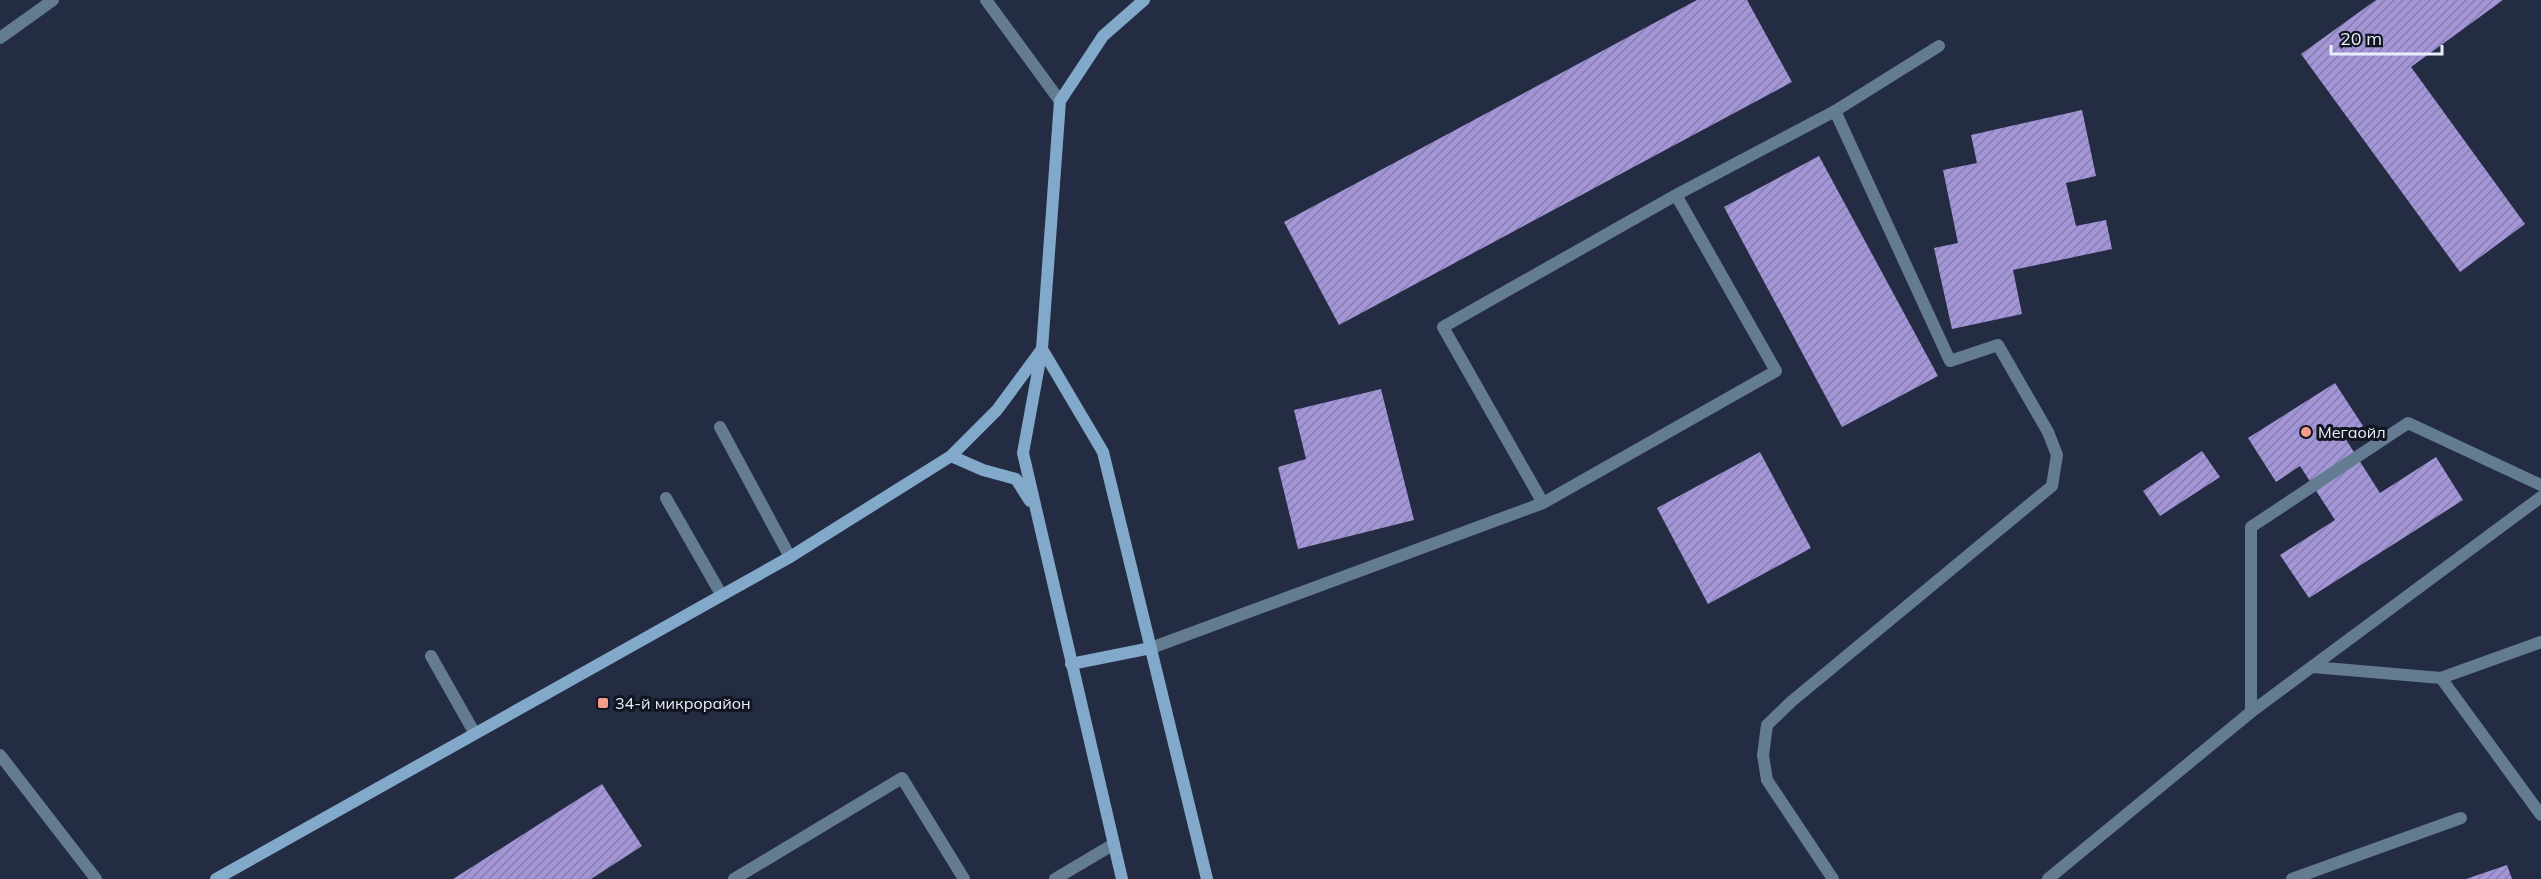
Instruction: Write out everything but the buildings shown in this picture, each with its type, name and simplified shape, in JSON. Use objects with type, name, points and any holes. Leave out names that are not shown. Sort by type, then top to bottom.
[{"type":"main road","points":[[1122,879],[1023,453],[1042,349],[1060,101],[1102,36],[1144,0]]},
{"type":"main road","points":[[216,879],[474,732],[790,557],[951,456],[997,410],[1042,349]]},
{"type":"main road","points":[[1042,349],[1103,452],[1207,879]]},
{"type":"main road","points":[[951,456],[983,470],[1016,479],[1035,510]]},
{"type":"main road","points":[[1071,664],[1152,648]]},
{"type":"street","points":[[0,38],[53,0]]},
{"type":"street","points":[[986,0],[1060,101]]},
{"type":"street","points":[[1543,503],[1443,327],[1676,195],[1835,111],[1939,46]]},
{"type":"street","points":[[1833,879],[1767,780],[1763,755],[1767,725],[1792,700],[2052,486],[2057,456],[2048,432],[1998,345],[1950,361],[1835,111]]},
{"type":"street","points":[[1152,648],[1543,503],[1776,371],[1676,195]]},
{"type":"street","points":[[2251,712],[2251,527],[2408,423],[2541,485]]},
{"type":"street","points":[[720,427],[790,557]]},
{"type":"street","points":[[2048,879],[2251,712],[2541,497]]},
{"type":"street","points":[[666,498],[721,594]]},
{"type":"street","points":[[2313,667],[2441,678],[2541,642]]},
{"type":"street","points":[[431,656],[474,732]]},
{"type":"street","points":[[2441,678],[2541,815]]},
{"type":"street","points":[[0,755],[96,879]]},
{"type":"street","points":[[734,879],[902,778],[964,879]]},
{"type":"street","points":[[2292,879],[2461,818]]},
{"type":"street","points":[[1055,879],[1114,844]]},
{"type":"place","name":"Мегаойл","points":[[2306,432]]},
{"type":"place","name":"34-й микрорайон","points":[[603,703]]}]
